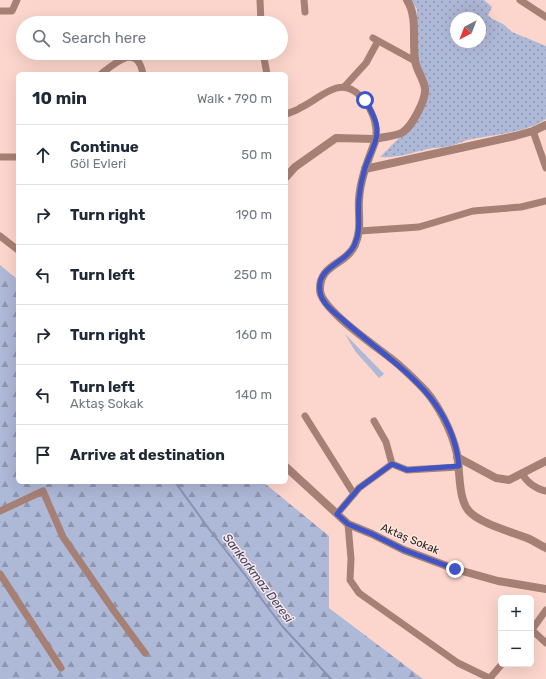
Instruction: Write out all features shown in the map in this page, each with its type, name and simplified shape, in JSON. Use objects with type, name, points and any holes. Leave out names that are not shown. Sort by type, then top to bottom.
[{"type":"street","points":[[0,11],[12,11],[17,0]]},
{"type":"street","points":[[260,0],[261,16]]},
{"type":"street","points":[[304,0],[305,12]]},
{"type":"street","points":[[288,175],[295,167],[336,138],[376,139],[402,132],[414,118],[421,105],[425,89],[415,61],[412,7],[407,0]]},
{"type":"street","points":[[520,0],[546,17]]},
{"type":"street","points":[[345,86],[366,63],[375,40],[415,61]]},
{"type":"street","points":[[104,72],[121,60]]},
{"type":"street","points":[[138,60],[143,72]]},
{"type":"street","points":[[264,60],[267,72]]},
{"type":"street","points":[[288,113],[335,88],[345,86],[355,90],[365,100],[374,116],[377,128],[376,139],[365,168],[359,199],[360,231],[354,246],[348,255],[331,266],[324,273],[320,292],[324,301],[331,309],[363,338],[390,357],[421,386],[432,399],[448,427],[457,457],[463,499],[467,509],[474,516],[529,539],[546,548]]},
{"type":"street","points":[[365,168],[533,131],[546,126]]},
{"type":"street","points":[[533,131],[546,168]]},
{"type":"street","points":[[0,157],[16,157]]},
{"type":"street","points":[[360,231],[419,227],[473,211],[522,207],[546,201]]},
{"type":"street","points":[[0,236],[16,248]]},
{"type":"street","points":[[304,416],[354,494]]},
{"type":"street","points":[[374,421],[386,442],[392,464]]},
{"type":"street","points":[[457,457],[496,478],[509,480],[546,461]]},
{"type":"street","points":[[392,464],[407,470],[459,466]]},
{"type":"street","points":[[337,514],[359,488],[392,464]]},
{"type":"street","name":"Aktaş Sokak","points":[[288,469],[348,524],[404,550],[455,569],[498,581],[546,589]]},
{"type":"street","points":[[522,473],[532,485],[546,491]]},
{"type":"street","points":[[0,511],[43,491],[63,537],[114,611],[145,652]]},
{"type":"street","points":[[348,524],[350,580],[359,593],[458,663],[490,679],[500,667]]},
{"type":"street","points":[[0,574],[60,668]]},
{"type":"street","points":[[534,626],[546,610]]},
{"type":"street","points":[[532,631],[546,643]]},
{"type":"green space","points":[[411,0],[484,0],[492,7],[488,15],[491,18],[503,24],[512,32],[546,46],[546,119],[518,131],[467,140],[447,147],[431,148],[399,156],[380,157],[411,126],[423,106],[416,38],[417,9]]},
{"type":"green space","points":[[0,265],[16,278],[16,484],[265,484],[329,536],[329,608],[423,679],[0,679]]},
{"type":"green space","points":[[345,334],[384,374],[379,378],[355,351]]},
{"type":"waterway","name":"Sarıkorkmaz Deresi","points":[[176,484],[282,626],[331,679]]},
{"type":"route","points":[[365,100],[374,116],[377,128],[376,139],[365,168],[359,199],[360,231],[354,246],[348,255],[331,266],[324,273],[320,292],[324,301],[331,309],[363,338],[390,357],[421,386],[432,399],[448,427],[457,453],[459,466],[407,470],[392,464],[359,488],[337,514],[348,524],[404,550],[455,569]]}]
